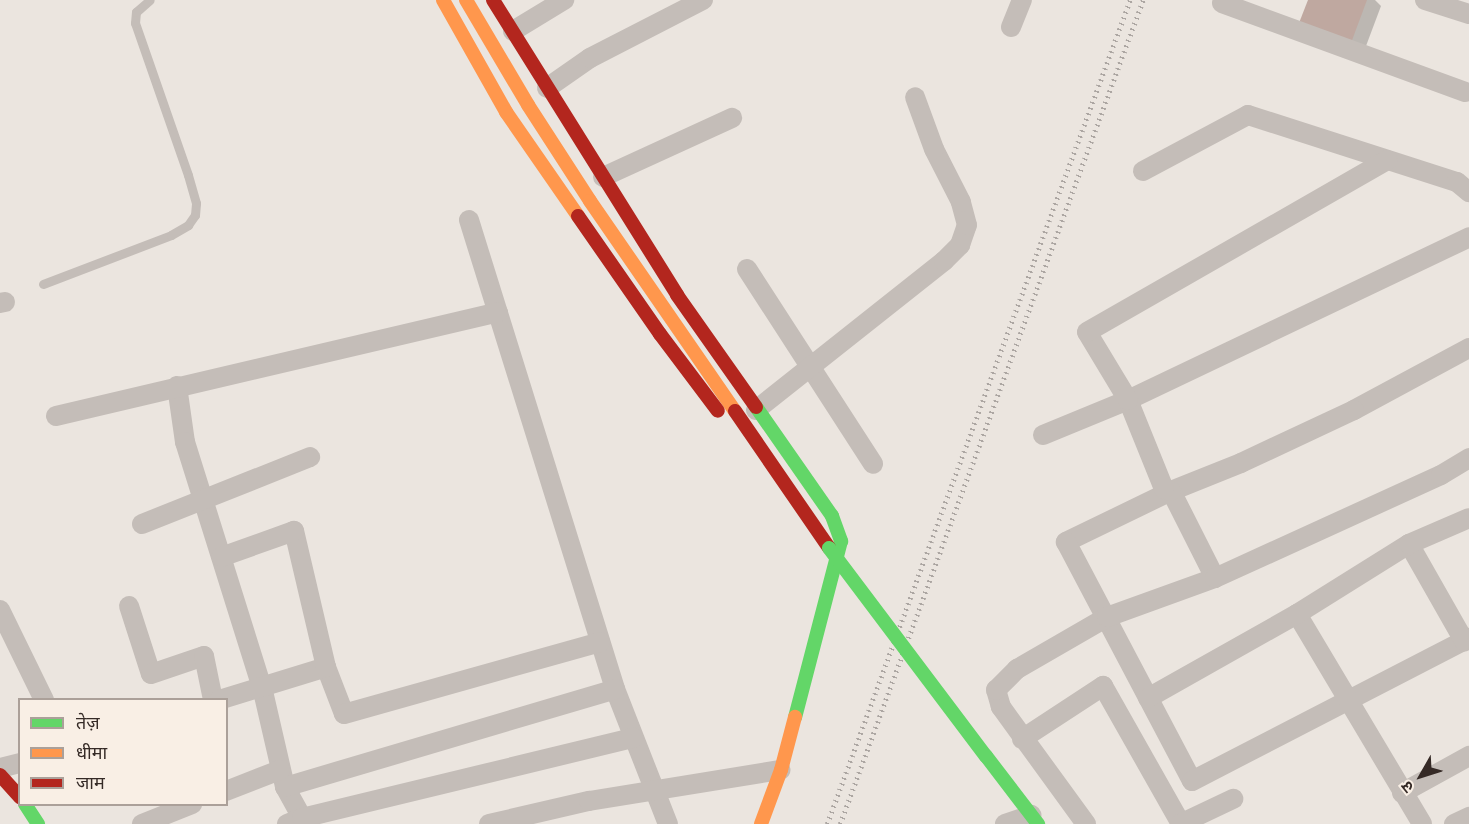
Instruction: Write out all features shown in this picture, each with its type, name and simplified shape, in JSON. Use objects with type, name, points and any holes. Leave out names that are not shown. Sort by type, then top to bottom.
[{"type":"street","points":[[443,0],[506,112],[660,334],[834,562]]},
{"type":"street","points":[[466,0],[528,105],[590,201],[829,548],[1034,819],[1005,824]]},
{"type":"street","points":[[493,0],[677,295],[832,516],[841,541],[782,770],[761,824]]},
{"type":"street","points":[[513,31],[564,0]]},
{"type":"street","points":[[547,88],[590,58],[703,0]]},
{"type":"street","points":[[1011,27],[1022,0]]},
{"type":"street","points":[[1425,0],[1469,14]]},
{"type":"street","points":[[1222,3],[1468,88]]},
{"type":"street","points":[[756,410],[944,261],[960,245],[968,225],[961,202],[934,149],[915,97]]},
{"type":"street","points":[[1143,171],[1248,115],[1457,182],[1469,192]]},
{"type":"street","points":[[603,177],[732,118]]},
{"type":"street","points":[[1215,578],[1171,491],[1164,489],[1128,400],[1087,332],[1387,160]]},
{"type":"street","points":[[469,220],[615,689],[653,791],[668,824]]},
{"type":"street","points":[[1043,435],[1128,400],[1469,237]]},
{"type":"street","points":[[747,270],[873,464]]},
{"type":"street","points":[[56,416],[498,312]]},
{"type":"street","points":[[1409,544],[1467,640],[1192,781],[1066,542],[1171,491],[1241,463],[1354,410],[1469,348]]},
{"type":"street","points":[[177,387],[185,442],[262,687],[294,821],[633,738]]},
{"type":"street","points":[[142,524],[310,457]]},
{"type":"street","points":[[1086,824],[1022,739],[1001,707],[996,690],[1017,669],[1107,617],[1215,578],[1441,475],[1469,458]]},
{"type":"street","points":[[1148,698],[1297,614],[1409,544],[1469,518]]},
{"type":"street","points":[[221,557],[294,531],[326,667],[344,714],[600,642]]},
{"type":"street","points":[[129,606],[151,674],[204,656],[213,698]]},
{"type":"street","points":[[0,610],[44,698]]},
{"type":"street","points":[[1297,614],[1422,824]]},
{"type":"street","points":[[223,698],[326,667]]},
{"type":"street","points":[[1022,739],[1103,686],[1180,824],[1233,799]]},
{"type":"street","points":[[228,791],[283,778],[615,689]]},
{"type":"street","points":[[1402,793],[1469,756]]},
{"type":"street","points":[[0,768],[18,764]]},
{"type":"street","points":[[489,824],[589,801],[782,770]]},
{"type":"street","points":[[0,775],[15,799]]},
{"type":"street","points":[[21,806],[38,824]]},
{"type":"street","points":[[142,824],[187,806]]},
{"type":"street","points":[[1454,824],[1469,817]]},
{"type":"lane","points":[[43,284],[171,234],[188,225],[195,215],[196,203],[188,175],[135,23],[136,12],[150,0]]},
{"type":"building","points":[[1308,0],[1367,0],[1351,43],[1299,23]]},
{"type":"railway","points":[[827,824],[1130,0]]},
{"type":"railway","points":[[840,824],[1143,0]]},
{"type":"traffic: fast","points":[[756,407],[832,516],[841,541],[795,717]]},
{"type":"traffic: fast","points":[[829,548],[986,756]]},
{"type":"traffic: fast","points":[[986,756],[1038,824]]},
{"type":"traffic: fast","points":[[26,806],[38,824]]},
{"type":"traffic: slow","points":[[443,0],[506,112],[578,216]]},
{"type":"traffic: slow","points":[[466,0],[528,105],[590,201],[735,411]]},
{"type":"traffic: slow","points":[[761,824],[781,770],[795,717]]},
{"type":"traffic: jam","points":[[493,0],[677,295],[756,407]]},
{"type":"traffic: jam","points":[[578,216],[660,334],[718,411]]},
{"type":"traffic: jam","points":[[735,411],[829,548]]},
{"type":"traffic: jam","points":[[0,775],[18,795]]}]
